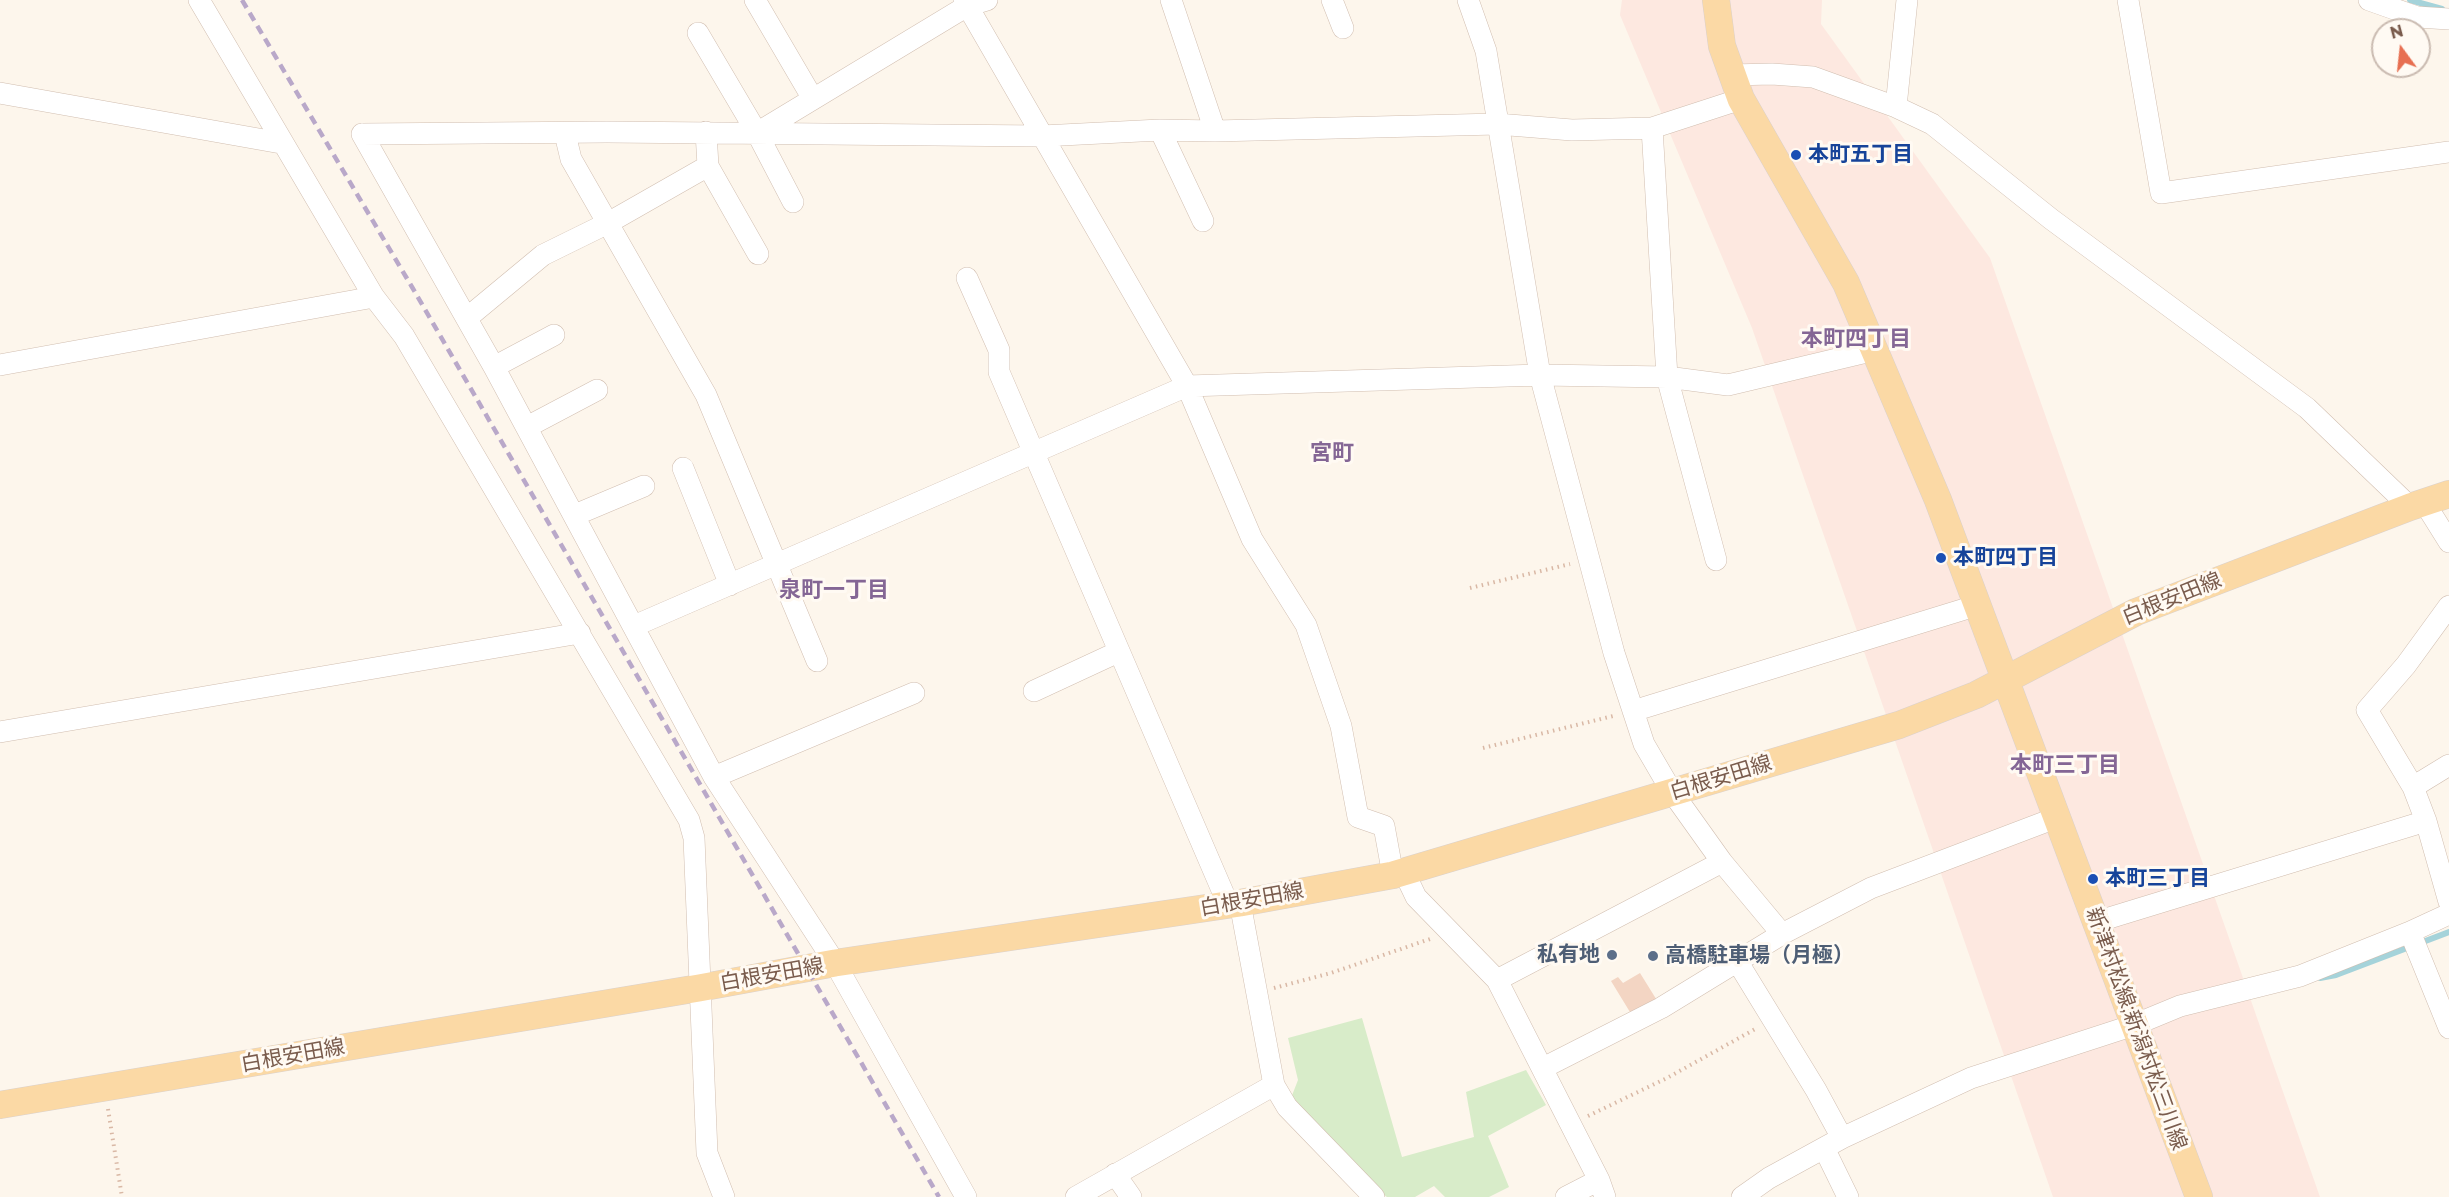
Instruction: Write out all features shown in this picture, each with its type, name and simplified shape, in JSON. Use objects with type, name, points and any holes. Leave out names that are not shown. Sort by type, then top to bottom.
[{"type":"main road","name":"新津村松線;新潟村松三川線","points":[[1716,0],[1722,46],[1736,87],[1846,283],[1938,500],[2199,1197]]},
{"type":"main road","name":"白根安田線","points":[[0,1105],[699,988],[835,963],[1234,904],[1399,873],[1899,725],[1976,694],[2136,612],[2449,494]]},
{"type":"street","points":[[199,0],[374,297],[404,336],[580,633],[692,829],[707,1153],[724,1197]]},
{"type":"street","points":[[755,0],[813,99]]},
{"type":"street","points":[[1171,0],[1215,131]]},
{"type":"street","points":[[1332,0],[1343,28]]},
{"type":"street","points":[[1468,0],[1486,51],[1540,375],[1614,653],[1644,744],[1672,792],[1722,862],[1782,934]]},
{"type":"street","points":[[1896,107],[1906,0]]},
{"type":"street","points":[[2128,0],[2161,193],[2449,152]]},
{"type":"street","points":[[2369,0],[2417,17],[2449,19]]},
{"type":"street","points":[[757,133],[972,2],[1042,136],[1187,386],[1252,539],[1306,625],[1341,726],[1358,817],[1384,826],[1399,873],[1416,897],[1497,980],[1602,1188],[1566,1197]]},
{"type":"street","points":[[698,33],[757,133],[794,202]]},
{"type":"street","points":[[966,1197],[835,963],[714,777],[494,367],[362,134],[706,132],[1042,136],[1160,130],[1215,131],[1497,124],[1572,130],[1652,128],[1736,87],[1772,74],[1813,77],[1896,107],[1932,124],[2051,219],[2307,408],[2417,505],[2449,542]]},
{"type":"street","points":[[0,93],[282,143]]},
{"type":"street","points":[[1652,128],[1667,377],[1716,560]]},
{"type":"street","points":[[1160,130],[1203,221]]},
{"type":"street","points":[[706,132],[708,166],[758,254]]},
{"type":"street","points":[[565,134],[571,159],[706,395],[817,662]]},
{"type":"street","points":[[467,318],[543,255],[608,223],[708,166]]},
{"type":"street","points":[[968,278],[999,350],[999,372],[1118,652],[1234,904],[1256,993],[1274,1085],[1287,1107],[1374,1197]]},
{"type":"street","points":[[0,365],[374,297]]},
{"type":"street","points":[[494,367],[554,335]]},
{"type":"street","points":[[634,626],[1187,386],[1540,375],[1667,377],[1728,385],[1875,350]]},
{"type":"street","points":[[527,428],[597,390]]},
{"type":"street","points":[[683,468],[730,585]]},
{"type":"street","points":[[574,515],[644,486]]},
{"type":"street","points":[[1633,711],[1978,605]]},
{"type":"street","points":[[2449,606],[2406,665],[2367,710],[2413,787],[2426,820],[2449,902]]},
{"type":"street","points":[[0,732],[580,633]]},
{"type":"street","points":[[1034,691],[1118,652]]},
{"type":"street","points":[[714,777],[914,693]]},
{"type":"street","points":[[2413,787],[2449,765]]},
{"type":"street","points":[[1543,1068],[1661,1008],[1782,934],[1871,888],[2058,817]]},
{"type":"street","points":[[2096,922],[2426,820]]},
{"type":"street","points":[[1497,980],[1722,862]]},
{"type":"street","points":[[1742,1197],[1769,1178],[1833,1143],[1971,1078],[2134,1025],[2180,1006],[2300,976],[2449,914]]},
{"type":"street","points":[[2409,932],[2449,1028]]},
{"type":"street","points":[[1737,962],[1773,1018],[1833,1143],[1848,1197]]},
{"type":"street","points":[[1076,1197],[1274,1085]]},
{"type":"street","points":[[1114,1174],[1131,1197]]},
{"type":"path","points":[[1470,588],[1589,560]]},
{"type":"path","points":[[1483,748],[1633,711]]},
{"type":"path","points":[[1256,993],[1331,973],[1450,932]]},
{"type":"path","points":[[1571,1124],[1667,1078],[1773,1018]]},
{"type":"path","points":[[102,1088],[109,1113],[122,1197]]},
{"type":"shaded area","points":[[1622,0],[1822,0],[1821,24],[1990,258],[2320,1197],[2053,1197],[1752,328],[1620,15]]},
{"type":"green space","points":[[1362,1018],[1402,1157],[1474,1137],[1466,1092],[1526,1070],[1546,1105],[1488,1136],[1509,1187],[1489,1197],[1445,1197],[1434,1186],[1415,1197],[1387,1197],[1364,1180],[1291,1098],[1298,1080],[1288,1038]]},
{"type":"building","points":[[1640,973],[1658,1002],[1633,1017],[1611,981],[1618,977],[1623,983]]},
{"type":"waterway","points":[[2410,0],[2442,9]]},
{"type":"waterway","points":[[2320,978],[2336,975],[2449,932]]},
{"type":"railway","points":[[242,0],[412,287],[939,1197]]},
{"type":"place","name":"本町五丁目","points":[[1796,155]]},
{"type":"place","name":"本町四丁目","points":[[1941,558]]},
{"type":"place","name":"本町三丁目","points":[[2093,879]]},
{"type":"place","name":"私有地","points":[[1612,955]]},
{"type":"place","name":"高橋駐車場（月極）","points":[[1653,956]]},
{"type":"district","name":"本町四丁目","points":[[1856,340]]},
{"type":"district","name":"宮町","points":[[1332,454]]},
{"type":"district","name":"泉町一丁目","points":[[834,591]]},
{"type":"district","name":"本町三丁目","points":[[2065,766]]}]
